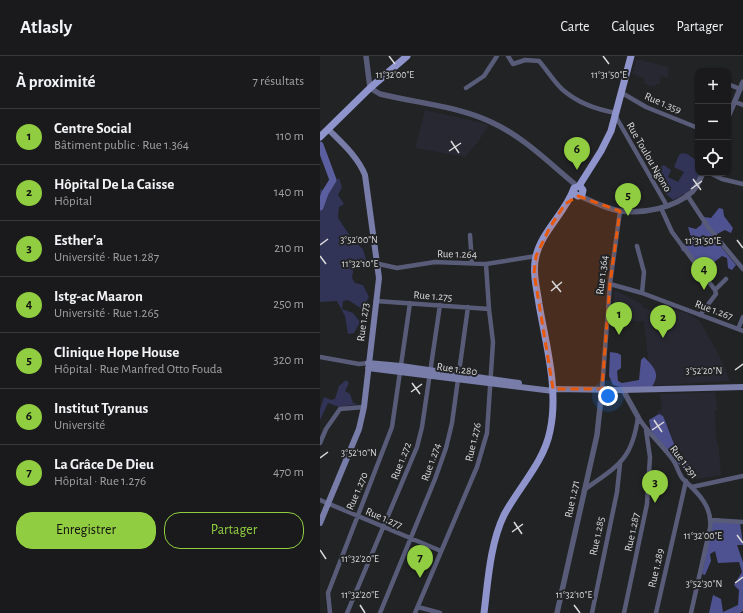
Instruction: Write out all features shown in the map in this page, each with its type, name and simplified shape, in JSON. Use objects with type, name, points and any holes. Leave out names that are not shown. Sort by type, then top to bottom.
[{"type":"main road","points":[[320,137],[370,88],[407,56]]},
{"type":"main road","points":[[484,613],[493,550],[500,527],[517,493],[545,449],[551,428],[553,389],[535,279],[536,256],[542,242],[565,204],[579,190],[608,139],[616,115],[631,56]]},
{"type":"main road","name":"Rue 1.273","points":[[320,523],[359,429],[364,407],[376,301],[378,264],[365,175],[360,164],[352,153],[328,130]]},
{"type":"main road","name":"Rue 1.280","points":[[368,366],[401,368],[553,389],[623,390],[743,387]]},
{"type":"street","points":[[366,56],[370,88],[380,94],[457,111],[490,122],[529,145],[548,160],[592,202],[620,211],[647,211],[664,207],[687,195],[696,188],[702,176]]},
{"type":"street","points":[[466,88],[484,76],[497,56]]},
{"type":"street","name":"Rue Toulou Ngono","points":[[508,56],[513,64],[525,60],[538,59],[562,89],[574,97],[616,115],[664,207],[672,232],[716,290]]},
{"type":"street","points":[[731,111],[743,82]]},
{"type":"street","points":[[731,85],[740,89]]},
{"type":"street","name":"Rue 1.359","points":[[622,93],[646,107],[695,127]]},
{"type":"street","points":[[735,102],[743,106]]},
{"type":"street","points":[[716,176],[743,184]]},
{"type":"street","points":[[687,195],[708,227],[743,269]]},
{"type":"street","name":"Rue 1.364","points":[[602,389],[610,284],[620,211]]},
{"type":"street","points":[[470,235],[472,263]]},
{"type":"street","points":[[636,246],[644,272],[642,293]]},
{"type":"street","name":"Rue 1.264","points":[[378,264],[397,268],[435,262],[486,264],[536,256]]},
{"type":"street","name":"Rue 1.276","points":[[415,613],[477,467],[487,433],[492,381],[493,342],[486,264]]},
{"type":"street","points":[[700,315],[716,294],[716,290],[726,279]]},
{"type":"street","name":"Rue 1.267","points":[[610,284],[642,293],[743,331]]},
{"type":"street","name":"Rue 1.275","points":[[376,301],[489,309]]},
{"type":"street","name":"Rue 1.270","points":[[330,613],[328,593],[356,516],[392,428],[410,303]]},
{"type":"street","name":"Rue 1.272","points":[[347,613],[417,447],[422,427],[440,306]]},
{"type":"street","name":"Rue 1.274","points":[[380,613],[411,539],[446,448],[452,423],[468,308]]},
{"type":"street","points":[[738,329],[743,317]]},
{"type":"street","name":"Rue 1.280","points":[[320,357],[368,366]]},
{"type":"street","name":"Rue 1.271","points":[[557,613],[597,435],[602,389]]},
{"type":"street","points":[[584,490],[620,464],[631,446],[638,417],[623,390]]},
{"type":"street","points":[[320,443],[326,429],[340,410],[364,407]]},
{"type":"street","name":"Rue 1.291","points":[[638,417],[646,430],[669,454],[684,480],[686,480],[701,497],[711,520]]},
{"type":"street","name":"Rue 1.287","points":[[624,613],[647,504],[650,456],[646,430]]},
{"type":"street","name":"Rue 1.285","points":[[592,613],[617,492],[620,464]]},
{"type":"street","points":[[692,487],[743,476]]},
{"type":"street","name":"Rue 1.289","points":[[656,613],[686,480]]},
{"type":"street","name":"Rue 1.277","points":[[320,500],[441,551]]},
{"type":"street","points":[[691,613],[711,520],[743,522]]},
{"type":"street","points":[[418,607],[437,613]]},
{"type":"highlighted area","points":[[578,196],[620,211],[610,284],[602,389],[553,389],[534,273],[536,256],[550,227],[565,204]]},
{"type":"shaded area","points":[[636,59],[669,67],[668,78],[661,76],[660,84],[656,84],[655,87],[644,84],[645,79],[632,74]]},
{"type":"shaded area","points":[[425,110],[489,125],[478,142],[465,157],[415,148]]},
{"type":"shaded area","points":[[682,153],[687,154],[695,159],[695,176],[700,176],[690,190],[673,200],[665,193],[659,168],[664,165],[671,170],[668,177],[678,182],[684,172],[674,167],[679,155]]},
{"type":"shaded area","points":[[339,178],[342,187],[338,195],[344,204],[339,207],[338,218],[350,236],[359,238],[357,244],[363,249],[366,260],[354,266],[352,278],[355,283],[363,285],[369,297],[362,309],[348,300],[343,301],[342,309],[353,313],[360,322],[354,333],[348,334],[345,316],[337,301],[320,302],[320,190],[326,189]]},
{"type":"shaded area","points":[[719,208],[723,209],[724,216],[733,228],[731,233],[725,230],[717,234],[715,239],[736,265],[732,270],[728,268],[727,258],[722,256],[709,266],[708,272],[692,262],[686,252],[682,251],[680,246],[692,240],[688,227],[696,229],[701,225],[704,217],[711,218]]},
{"type":"shaded area","points":[[615,290],[642,304],[642,307],[671,318],[674,310],[687,313],[700,321],[721,359],[730,381],[651,386],[644,321],[611,323]]},
{"type":"shaded area","points":[[610,352],[621,355],[621,368],[617,371],[618,381],[622,383],[639,380],[641,360],[644,357],[654,368],[656,375],[656,379],[651,388],[624,388],[613,385],[609,376]]},
{"type":"shaded area","points":[[346,380],[349,383],[345,391],[350,394],[353,403],[358,404],[339,407],[328,403],[320,420],[320,409],[324,397],[331,400],[335,399],[339,386]]},
{"type":"shaded area","points":[[715,392],[718,410],[715,410],[716,438],[719,449],[721,475],[697,479],[686,475],[657,412],[662,409],[660,394]]},
{"type":"shaded area","points":[[659,414],[663,416],[677,450],[689,464],[686,471],[651,431],[649,420]]},
{"type":"shaded area","points":[[716,518],[740,523],[743,545],[737,545],[743,562],[743,611],[740,613],[709,613],[713,595],[721,599],[723,612],[738,605],[739,590],[734,585],[742,572],[739,562],[718,563],[715,551],[710,554],[711,561],[705,575],[702,574],[712,521]]},
{"type":"waterway","points":[[320,145],[333,180],[325,193],[320,207]]},
{"type":"place","name":"Institut Tyranus","points":[[577,170]]},
{"type":"place","name":"Clinique Hope House","points":[[628,216]]},
{"type":"place","name":"Istg-ac Maaron","points":[[704,290]]},
{"type":"place","name":"Centre Social","points":[[619,335]]},
{"type":"place","name":"Hôpital De La Caisse","points":[[663,338]]},
{"type":"place","name":"Esther'a","points":[[655,503]]},
{"type":"place","name":"La Grâce De Dieu","points":[[420,578]]}]
